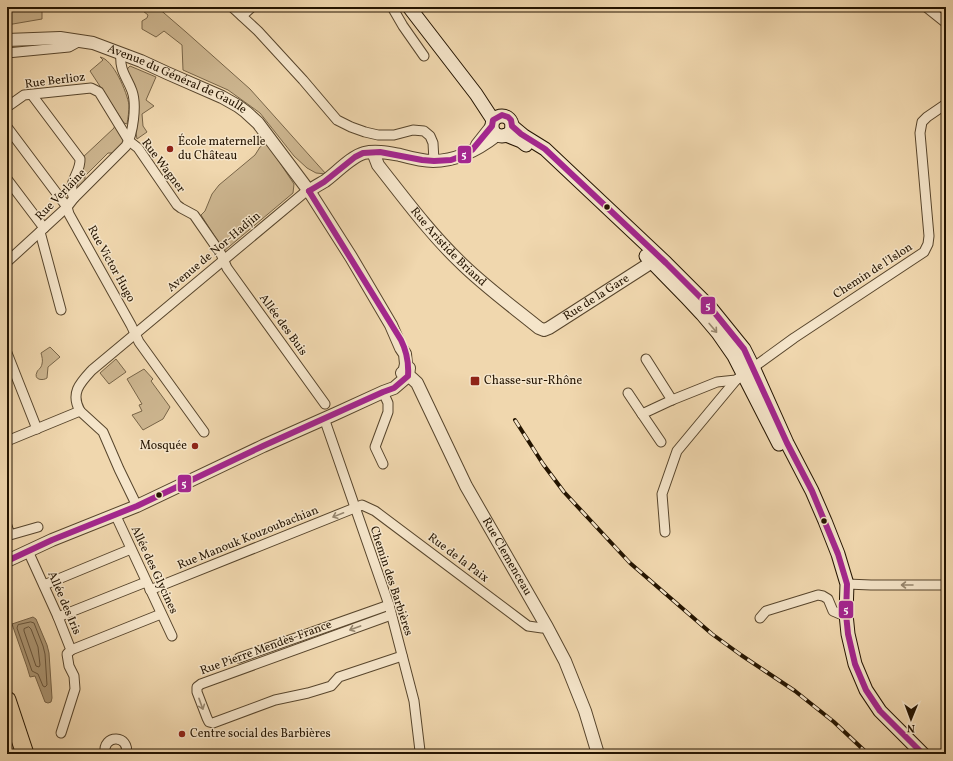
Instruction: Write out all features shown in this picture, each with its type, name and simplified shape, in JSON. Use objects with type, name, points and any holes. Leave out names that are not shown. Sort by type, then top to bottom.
[{"type":"highway","points":[[7,700],[25,754]]},
{"type":"highway","points":[[7,731],[14,754]]},
{"type":"main road","points":[[409,7],[500,126],[539,153],[604,215],[710,307],[744,349],[787,443],[812,491],[838,554],[847,584],[846,614],[848,634],[855,664],[866,690],[880,711],[922,753]]},
{"type":"main road","points":[[500,126],[524,136],[545,149],[659,263],[718,333],[734,356],[739,377],[805,493],[830,556],[846,614]]},
{"type":"main road","points":[[546,160],[553,161],[567,174],[569,172]]},
{"type":"street","points":[[232,7],[258,31],[337,120],[351,127],[378,135],[394,135],[413,130],[424,131],[430,136],[433,143],[434,161]]},
{"type":"street","points":[[242,16],[252,7]]},
{"type":"street","points":[[392,7],[424,56]]},
{"type":"street","points":[[926,7],[946,23]]},
{"type":"street","name":"Avenue du Général de Gaulle","points":[[7,40],[60,38],[93,43],[141,61],[222,97],[249,114],[258,123],[309,191],[351,257],[391,325]]},
{"type":"street","points":[[7,53],[69,48],[80,41]]},
{"type":"street","points":[[121,53],[121,66],[132,91],[134,100],[134,110],[129,141]]},
{"type":"street","name":"Rue Berlioz","points":[[7,107],[24,96],[91,88],[99,92],[129,141]]},
{"type":"street","points":[[32,95],[80,158],[80,164],[72,181],[71,193],[74,198]]},
{"type":"street","name":"Chemin de l'Islon","points":[[665,532],[662,494],[677,452],[739,377],[851,299],[924,252],[928,244],[929,236],[920,133],[922,122],[946,104]]},
{"type":"street","points":[[309,191],[363,153],[380,152],[434,161],[451,160],[484,145],[500,126]]},
{"type":"street","name":"Rue Victor Hugo","points":[[7,127],[67,207],[69,214],[128,319],[139,342],[204,432]]},
{"type":"street","name":"Rue Verlaine","points":[[7,262],[67,207],[74,198],[126,146],[129,141]]},
{"type":"street","name":"Rue Wagner","points":[[129,141],[138,148],[177,205],[194,215],[224,260]]},
{"type":"street","name":"Rue Aristide Briand","points":[[372,152],[378,165],[437,238],[458,261],[539,328]]},
{"type":"street","points":[[7,179],[42,230],[61,310]]},
{"type":"street","name":"Avenue de Nor-Hadjin","points":[[80,411],[76,403],[77,389],[92,370],[304,193],[309,191]]},
{"type":"street","name":"Allée des Buis","points":[[224,260],[227,268],[325,404]]},
{"type":"street","name":"Rue de la Gare","points":[[539,328],[544,330],[549,328],[659,263]]},
{"type":"street","points":[[391,325],[401,348],[403,374]]},
{"type":"street","points":[[7,561],[52,540],[137,506],[263,446],[383,392],[386,387],[403,374],[409,367],[408,354],[391,325]]},
{"type":"street","points":[[7,353],[37,429]]},
{"type":"street","points":[[646,359],[672,400]]},
{"type":"street","name":"Rue Clemenceau","points":[[403,374],[412,378],[417,383],[466,486],[547,627],[565,662],[585,711],[598,754]]},
{"type":"street","points":[[642,414],[717,382],[739,377]]},
{"type":"street","points":[[383,392],[388,403],[388,412],[375,447],[383,464]]},
{"type":"street","points":[[628,393],[660,442]]},
{"type":"street","points":[[7,442],[80,411],[103,432],[137,506]]},
{"type":"street","name":"Chemin des Barbières","points":[[324,418],[389,605],[414,701],[420,751],[419,754]]},
{"type":"street","name":"Rue de la Paix","points":[[355,508],[362,505],[375,511],[528,626],[542,628],[547,627]]},
{"type":"street","name":"Rue Manouk Kouzoubachian","points":[[150,590],[355,508]]},
{"type":"street","name":"Allée des Glycines","points":[[115,514],[172,636]]},
{"type":"street","points":[[7,526],[10,535],[38,527]]},
{"type":"street","points":[[44,585],[131,549]]},
{"type":"street","name":"Allée des Iris","points":[[28,551],[58,617],[71,650],[67,654],[69,666],[74,676],[75,689],[61,733]]},
{"type":"street","points":[[58,617],[146,582]]},
{"type":"street","points":[[847,584],[946,585]]},
{"type":"street","points":[[760,618],[766,611],[818,595],[828,598],[833,611],[840,614],[846,614]]},
{"type":"street","points":[[239,658],[389,605]]},
{"type":"street","points":[[71,650],[161,614]]},
{"type":"street","name":"Rue Pierre Mendès-France","points":[[391,615],[201,684],[197,687],[197,692],[209,722],[213,723],[275,700],[316,691],[331,686],[339,677],[402,656]]},
{"type":"street","points":[[105,754],[104,748],[106,744],[110,740],[119,739],[124,742],[126,746],[126,754]]},
{"type":"shaded area","points":[[138,7],[157,7],[186,32],[250,89],[326,174],[316,173],[307,168],[294,156],[260,113],[249,105],[228,90],[183,70],[182,45],[164,31],[156,37],[142,29],[142,21],[147,18],[148,15]]},
{"type":"shaded area","points":[[42,8],[42,19],[7,25],[7,9]]},
{"type":"shaded area","points":[[100,57],[105,59],[110,64],[119,77],[129,105],[127,124],[124,123],[90,71],[103,60]]},
{"type":"shaded area","points":[[130,66],[156,77],[146,100],[154,106],[142,114],[143,126],[147,132],[137,139],[136,133],[138,110],[127,70]]},
{"type":"shaded area","points":[[115,124],[124,142],[113,153],[108,153],[85,176],[85,181],[77,191],[74,186],[82,158],[114,128]]},
{"type":"shaded area","points":[[266,142],[294,184],[293,193],[224,251],[201,215],[205,211],[212,194],[219,185],[255,155],[260,147]]},
{"type":"shaded area","points":[[50,347],[60,357],[48,367],[47,378],[39,379],[36,375],[42,364],[41,353]]},
{"type":"shaded area","points":[[116,359],[126,372],[109,384],[100,373]]},
{"type":"shaded area","points":[[144,369],[153,379],[151,381],[170,407],[163,419],[143,430],[132,415],[142,411],[139,405],[142,404],[127,379]]},
{"type":"water","points":[[33,617],[36,619],[49,653],[52,698],[51,702],[48,703],[45,702],[35,676],[30,677],[12,624]]},
{"type":"railway","points":[[515,420],[543,464],[564,492],[630,563],[712,634],[795,691],[834,722],[868,754]]},
{"type":"transit line","name":"5","points":[[309,191],[324,182],[355,157],[363,153],[380,152],[434,161],[451,160],[462,156],[472,150],[492,126],[493,120],[502,115],[508,117],[511,120],[512,126],[521,134],[545,149],[666,263],[710,307],[744,349],[787,443],[812,491],[838,554],[847,584],[846,614],[848,634],[855,664],[866,690],[880,711],[923,754]]},
{"type":"transit line","name":"5","points":[[7,561],[52,540],[137,506],[263,446],[394,388],[408,376],[407,357],[401,340],[309,191]]},
{"type":"place","name":"École maternelle du Château","points":[[170,149]]},
{"type":"place","name":"Chasse-sur-Rhône","points":[[475,381]]},
{"type":"place","name":"Mosquée","points":[[195,446]]},
{"type":"place","name":"Centre social des Barbières","points":[[182,734]]}]
